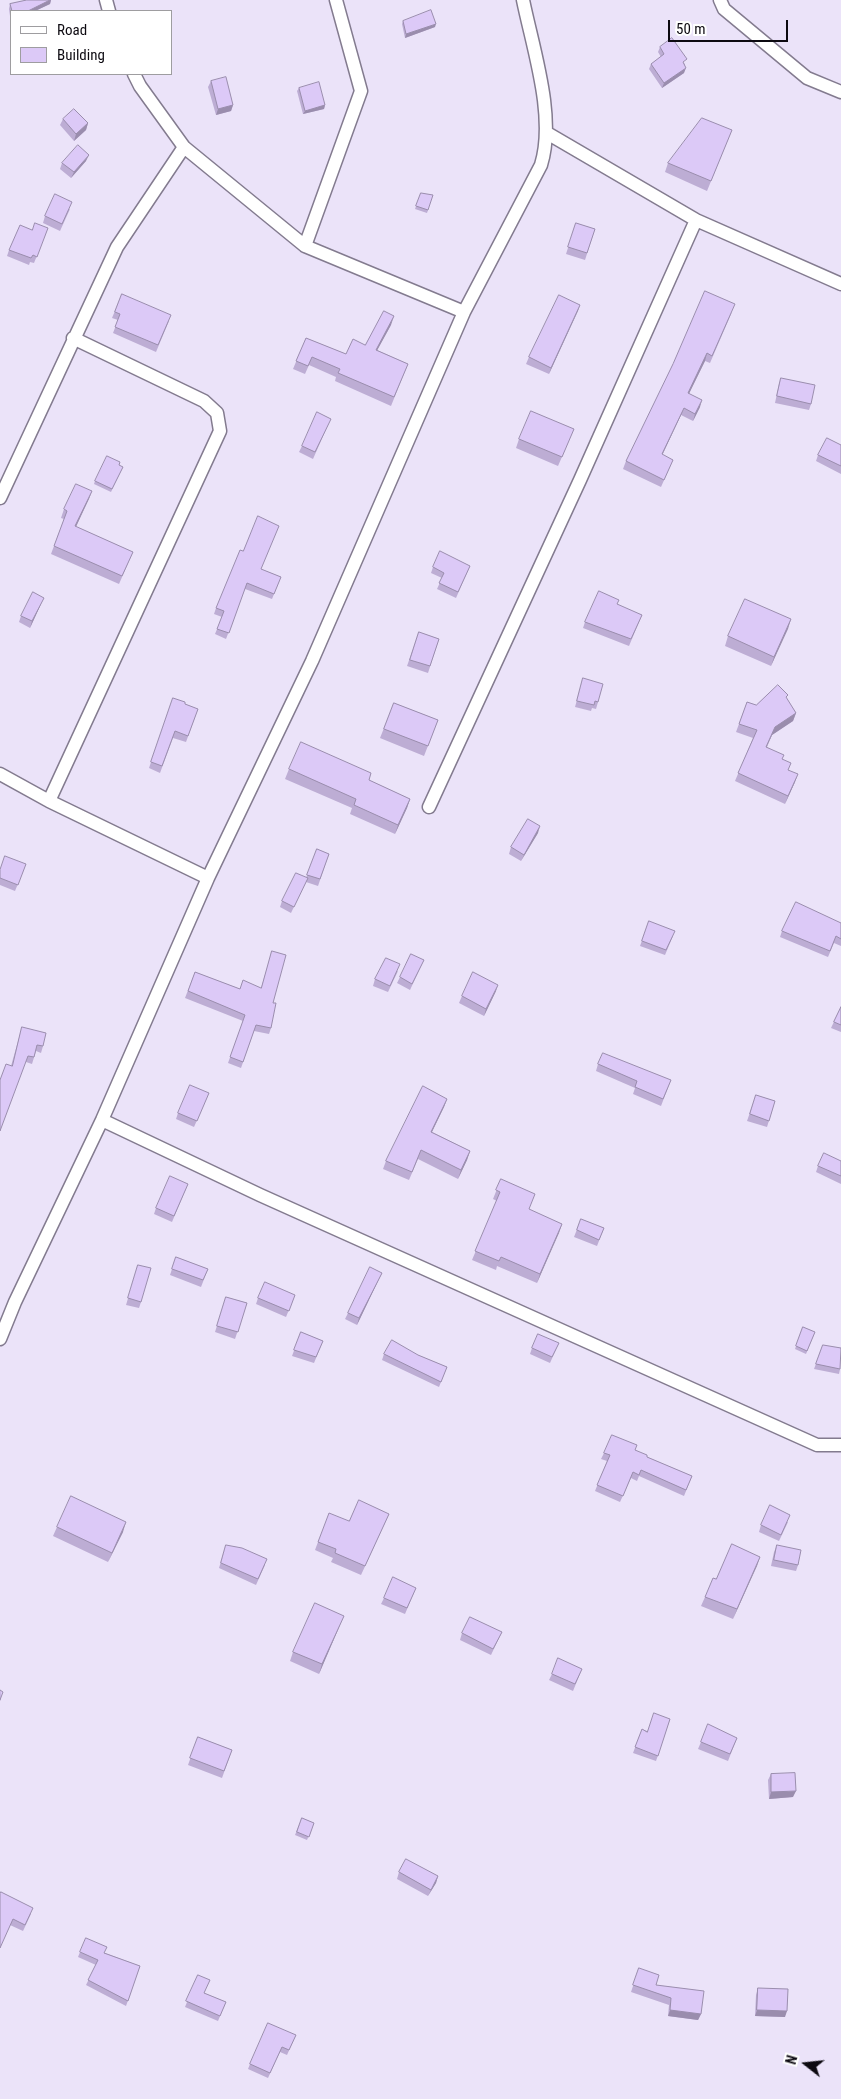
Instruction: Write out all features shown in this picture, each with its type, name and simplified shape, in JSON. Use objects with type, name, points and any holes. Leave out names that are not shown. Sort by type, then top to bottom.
[{"type":"street","points":[[306,246],[361,91],[336,0]]},
{"type":"street","points":[[0,1339],[15,1302],[102,1120],[208,878],[312,661],[464,312],[536,176],[544,155],[547,133],[545,111],[523,0]]},
{"type":"street","points":[[720,0],[724,9],[807,78],[841,92]]},
{"type":"street","points":[[134,75],[140,86],[184,147],[306,246],[464,312]]},
{"type":"street","points":[[547,133],[696,220],[841,284]]},
{"type":"street","points":[[0,498],[73,338],[117,248],[184,147]]},
{"type":"street","points":[[430,807],[580,480],[696,220]]},
{"type":"street","points":[[49,801],[220,431],[217,413],[204,401],[73,338]]},
{"type":"street","points":[[0,774],[49,801],[208,878]]},
{"type":"street","points":[[102,1120],[269,1199],[817,1445],[841,1445]]},
{"type":"building","points":[[27,0],[50,0],[30,10],[12,10],[10,4]]},
{"type":"building","points":[[431,10],[436,24],[406,34],[403,21]]},
{"type":"building","points":[[672,38],[687,59],[683,62],[686,68],[664,83],[651,64],[664,54],[660,47]]},
{"type":"building","points":[[226,77],[233,105],[218,109],[211,81]]},
{"type":"building","points":[[319,82],[325,105],[305,111],[299,88]]},
{"type":"building","points":[[74,109],[88,123],[76,134],[63,119]]},
{"type":"building","points":[[702,118],[732,130],[711,181],[668,163]]},
{"type":"building","points":[[78,145],[89,155],[74,172],[62,163]]},
{"type":"building","points":[[421,193],[433,195],[428,210],[416,206]]},
{"type":"building","points":[[55,194],[72,202],[62,224],[45,216]]},
{"type":"building","points":[[35,223],[48,228],[37,257],[33,255],[31,258],[9,250],[20,225],[32,230]]},
{"type":"building","points":[[576,223],[595,229],[587,253],[568,247]]},
{"type":"building","points":[[705,291],[735,304],[712,356],[707,353],[688,393],[702,400],[695,414],[684,408],[662,454],[673,460],[664,480],[626,461],[673,364]]},
{"type":"building","points":[[122,294],[171,315],[158,345],[115,327],[120,314],[115,312]]},
{"type":"building","points":[[559,295],[580,305],[551,368],[529,357]]},
{"type":"building","points":[[384,311],[394,316],[376,350],[408,364],[394,397],[338,373],[340,369],[312,357],[308,366],[296,361],[306,338],[346,354],[353,339],[365,345]]},
{"type":"building","points":[[781,378],[815,385],[811,404],[777,396]]},
{"type":"building","points":[[531,411],[574,429],[562,457],[519,439]]},
{"type":"building","points":[[317,412],[331,419],[315,452],[302,446]]},
{"type":"building","points":[[827,438],[841,445],[841,466],[818,455]]},
{"type":"building","points":[[107,456],[120,462],[119,465],[123,467],[112,489],[95,481]]},
{"type":"building","points":[[76,484],[92,491],[75,526],[133,552],[122,576],[54,546],[67,511],[64,509]]},
{"type":"building","points":[[258,516],[279,526],[261,569],[281,577],[274,594],[247,583],[229,633],[217,629],[224,611],[216,608],[240,550],[243,551]]},
{"type":"building","points":[[440,551],[470,566],[458,592],[439,583],[444,573],[433,567]]},
{"type":"building","points":[[599,591],[619,600],[617,604],[642,615],[631,639],[585,622]]},
{"type":"building","points":[[33,592],[44,598],[32,621],[21,616]]},
{"type":"building","points":[[745,599],[791,619],[774,657],[728,636]]},
{"type":"building","points":[[419,632],[439,639],[430,666],[410,660]]},
{"type":"building","points":[[583,678],[603,684],[598,702],[595,701],[594,705],[577,701]]},
{"type":"building","points":[[778,685],[788,695],[786,697],[796,713],[775,727],[766,747],[784,755],[782,759],[791,763],[788,770],[798,774],[788,796],[738,773],[757,730],[739,724],[747,702],[756,705]]},
{"type":"building","points":[[173,698],[198,709],[188,736],[175,731],[162,766],[151,762]]},
{"type":"building","points":[[394,703],[438,720],[428,746],[384,729]]},
{"type":"building","points":[[301,742],[371,773],[369,780],[410,799],[398,825],[354,805],[356,799],[289,769]]},
{"type":"building","points":[[528,819],[540,826],[524,855],[511,847]]},
{"type":"building","points":[[317,849],[329,854],[320,879],[307,875]]},
{"type":"building","points":[[5,856],[26,864],[18,885],[0,878],[0,870]]},
{"type":"building","points":[[296,873],[308,878],[294,907],[282,901]]},
{"type":"building","points":[[796,902],[841,923],[841,939],[836,936],[830,951],[782,931]]},
{"type":"building","points":[[649,921],[675,931],[666,950],[642,941]]},
{"type":"building","points":[[272,951],[286,955],[273,1003],[276,1003],[271,1028],[256,1025],[243,1062],[230,1057],[245,1015],[188,991],[195,972],[240,989],[243,980],[261,988]]},
{"type":"building","points":[[411,954],[424,960],[412,984],[400,977]]},
{"type":"building","points":[[386,958],[400,964],[390,986],[375,979]]},
{"type":"building","points":[[473,972],[498,985],[486,1009],[462,996]]},
{"type":"building","points":[[841,1007],[841,1025],[834,1022]]},
{"type":"building","points":[[22,1027],[46,1033],[43,1046],[37,1045],[34,1057],[28,1056],[0,1131],[0,1080],[6,1064],[12,1066]]},
{"type":"building","points":[[603,1053],[671,1080],[663,1099],[635,1087],[637,1081],[598,1064]]},
{"type":"building","points":[[190,1085],[209,1093],[197,1121],[178,1113]]},
{"type":"building","points":[[423,1086],[447,1099],[431,1132],[470,1151],[461,1170],[421,1150],[412,1172],[386,1161]]},
{"type":"building","points":[[756,1095],[775,1101],[769,1121],[750,1114]]},
{"type":"building","points":[[824,1153],[841,1161],[841,1176],[818,1166]]},
{"type":"building","points":[[170,1176],[188,1184],[174,1216],[156,1208]]},
{"type":"building","points":[[501,1179],[535,1194],[529,1209],[562,1224],[540,1274],[501,1257],[499,1261],[475,1251],[500,1192],[496,1190]]},
{"type":"building","points":[[581,1219],[604,1228],[599,1240],[577,1230]]},
{"type":"building","points":[[176,1257],[208,1269],[203,1280],[172,1269]]},
{"type":"building","points":[[138,1265],[151,1268],[141,1302],[128,1298]]},
{"type":"building","points":[[370,1267],[382,1273],[359,1318],[348,1313]]},
{"type":"building","points":[[265,1282],[295,1295],[289,1311],[258,1298]]},
{"type":"building","points":[[226,1297],[247,1303],[238,1332],[217,1326]]},
{"type":"building","points":[[803,1327],[815,1332],[807,1351],[796,1346]]},
{"type":"building","points":[[301,1332],[323,1341],[316,1357],[294,1350]]},
{"type":"building","points":[[538,1334],[559,1343],[552,1357],[532,1348]]},
{"type":"building","points":[[392,1340],[418,1355],[447,1367],[441,1382],[384,1354]]},
{"type":"building","points":[[823,1345],[841,1348],[840,1369],[816,1364]]},
{"type":"building","points":[[612,1435],[637,1445],[635,1450],[647,1455],[647,1457],[692,1476],[686,1490],[641,1470],[639,1475],[633,1472],[623,1496],[597,1485],[610,1455],[604,1453]]},
{"type":"building","points":[[71,1496],[126,1522],[112,1553],[57,1527]]},
{"type":"building","points":[[359,1500],[389,1514],[365,1566],[335,1553],[336,1549],[318,1542],[329,1513],[349,1521]]},
{"type":"building","points":[[770,1505],[790,1515],[781,1535],[761,1525]]},
{"type":"building","points":[[732,1544],[760,1557],[737,1609],[705,1597],[713,1578],[716,1579]]},
{"type":"building","points":[[226,1545],[242,1548],[267,1559],[258,1579],[221,1563]]},
{"type":"building","points":[[777,1545],[801,1550],[798,1565],[774,1560]]},
{"type":"building","points":[[393,1577],[416,1588],[407,1608],[384,1598]]},
{"type":"building","points":[[315,1603],[344,1616],[322,1664],[293,1652]]},
{"type":"building","points":[[470,1617],[502,1632],[493,1649],[462,1633]]},
{"type":"building","points":[[558,1658],[582,1669],[575,1684],[552,1674]]},
{"type":"building","points":[[654,1713],[670,1719],[658,1756],[635,1747],[642,1729],[647,1732]]},
{"type":"building","points":[[708,1724],[737,1738],[730,1754],[701,1742]]},
{"type":"building","points":[[198,1737],[232,1750],[224,1771],[190,1758]]},
{"type":"building","points":[[795,1773],[796,1791],[771,1792],[771,1774]]},
{"type":"building","points":[[302,1818],[314,1823],[309,1837],[297,1832]]},
{"type":"building","points":[[406,1859],[438,1876],[431,1890],[399,1872]]},
{"type":"building","points":[[1,1892],[33,1908],[25,1925],[13,1919],[0,1948],[0,1894]]},
{"type":"building","points":[[86,1938],[107,1947],[104,1953],[140,1966],[128,2001],[88,1980],[98,1960],[80,1952]]},
{"type":"building","points":[[639,1968],[659,1975],[656,1985],[704,1991],[701,2014],[670,2010],[671,1998],[633,1985]]},
{"type":"building","points":[[198,1975],[210,1980],[204,1993],[226,2002],[220,2016],[186,2001]]},
{"type":"building","points":[[758,1988],[788,1989],[787,2011],[757,2010]]},
{"type":"building","points":[[268,2023],[296,2035],[289,2050],[282,2047],[270,2073],[250,2064]]}]
